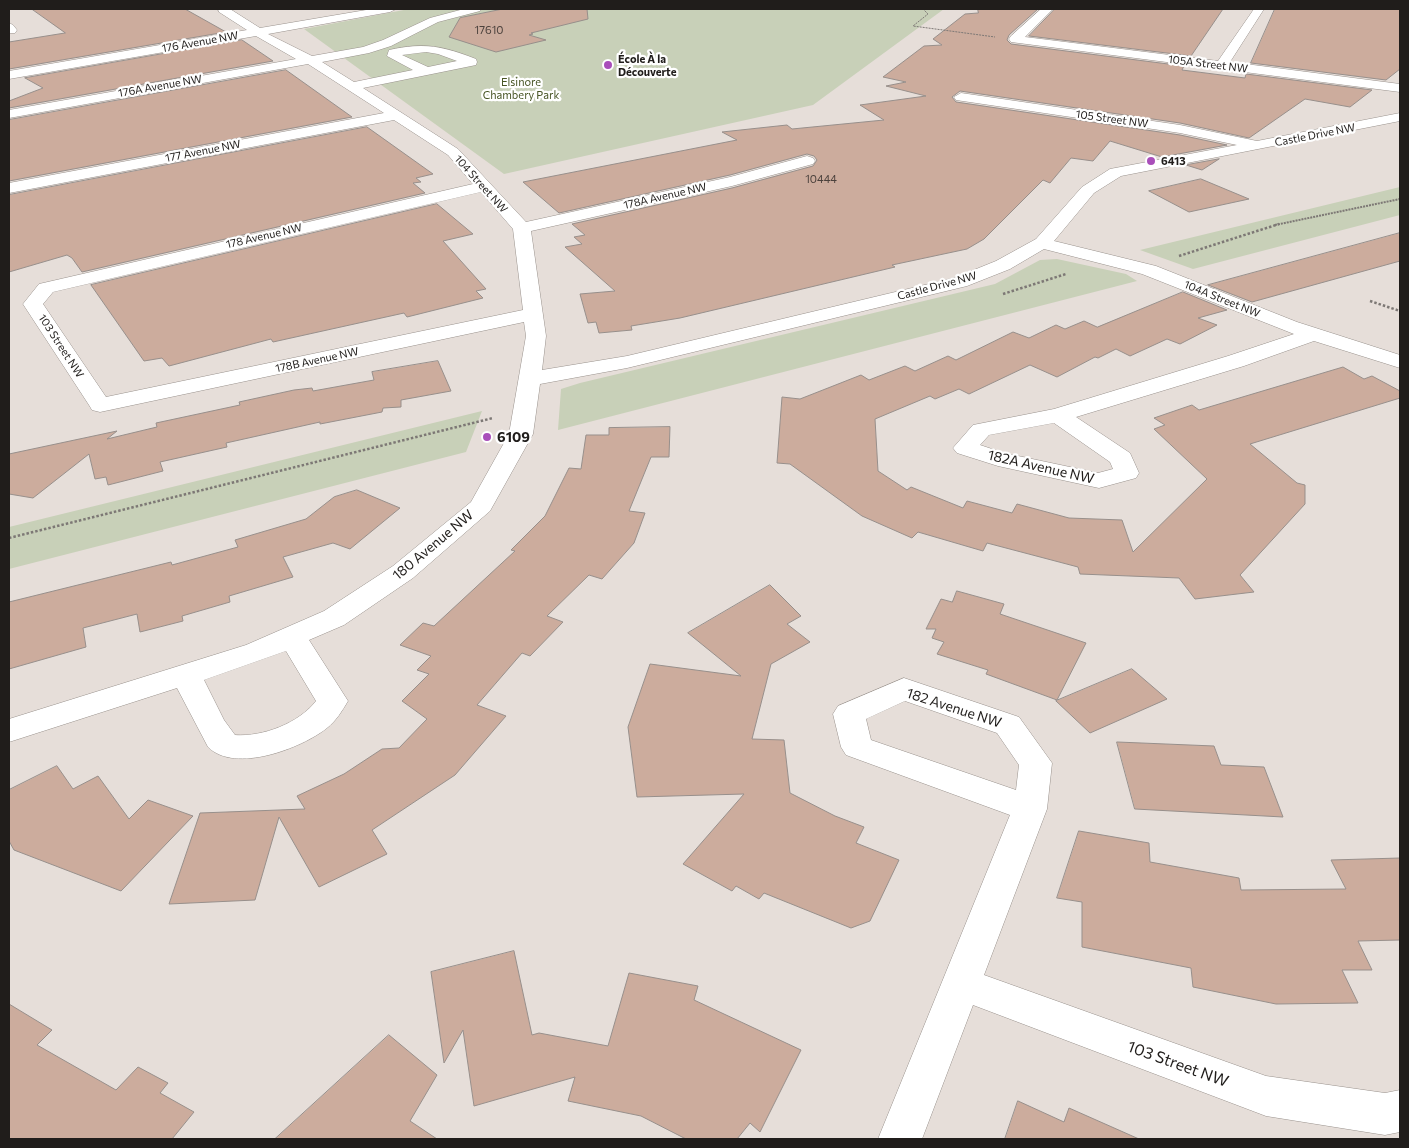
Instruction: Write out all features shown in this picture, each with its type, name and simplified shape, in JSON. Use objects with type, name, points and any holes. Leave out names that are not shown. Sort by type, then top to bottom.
[{"type":"street","name":"104 Street NW","points":[[225,9],[223,10],[291,53],[311,60],[398,114],[453,152],[482,187],[522,228]]},
{"type":"street","name":"176 Avenue NW","points":[[9,76],[255,29],[279,22],[354,9]]},
{"type":"street","name":"176 Avenue NW","points":[[279,22],[390,9]]},
{"type":"street","name":"176A Avenue NW","points":[[9,114],[379,46],[434,20],[476,9]]},
{"type":"street","points":[[1015,39],[1047,9]]},
{"type":"street","points":[[1222,66],[1258,9]]},
{"type":"street","points":[[279,22],[314,49],[311,60]]},
{"type":"street","name":"176 Avenue NW","points":[[9,67],[255,29]]},
{"type":"street","name":"105A Street NW","points":[[1015,39],[1400,88]]},
{"type":"street","points":[[353,86],[429,72],[471,62],[435,47],[423,47],[393,53],[393,56],[429,72]]},
{"type":"street","name":"105 Street NW","points":[[961,97],[1180,129],[1263,145]]},
{"type":"street","name":"177 Avenue NW","points":[[9,188],[398,114]]},
{"type":"street","name":"Castle Drive NW","points":[[528,392],[626,362],[960,282],[1003,265],[1042,243],[1088,190],[1116,172],[1400,117]]},
{"type":"street","name":"178A Avenue NW","points":[[522,228],[732,181],[807,161]]},
{"type":"street","name":"178 Avenue NW","points":[[46,288],[482,187]]},
{"type":"street","points":[[522,228],[536,336],[528,392]]},
{"type":"street","name":"104A Street NW","points":[[1042,243],[1149,270],[1314,334],[1400,362]]},
{"type":"street","name":"103 Street NW","points":[[46,288],[33,304],[100,405]]},
{"type":"street","name":"178B Avenue NW","points":[[100,405],[534,314]]},
{"type":"street","name":"182A Avenue NW","points":[[1058,415],[1121,458],[1127,473],[1099,481],[998,459],[965,448],[982,430],[1058,415],[1236,361],[1314,334]]},
{"type":"street","name":"180 Avenue NW","points":[[9,731],[187,676],[257,652],[334,618],[403,572],[481,506],[521,434],[528,392]]},
{"type":"street","points":[[187,676],[223,743],[237,748],[258,746],[308,726],[329,710],[332,701],[292,637]]},
{"type":"street","name":"182 Avenue NW","points":[[900,1139],[1030,809],[1036,763],[1008,725],[904,690],[849,714],[857,747],[1030,809]]},
{"type":"street","name":"103 Street NW","points":[[962,984],[1266,1096],[1385,1114],[1400,1111]]},
{"type":"path","points":[[923,9],[928,14],[914,26],[1015,39]]},
{"type":"path","points":[[1149,270],[1164,261],[1262,228],[1400,199]]},
{"type":"path","points":[[1370,301],[1400,311]]},
{"type":"path","points":[[9,538],[494,418],[528,392]]},
{"type":"green space","name":"Elsinore Chambery Park","points":[[409,9],[944,9],[813,105],[504,174],[304,29]]},
{"type":"green space","points":[[1400,187],[1400,215],[1193,269],[1140,250]]},
{"type":"green space","points":[[1057,259],[1126,274],[1137,281],[558,430],[561,389],[995,284],[1040,260]]},
{"type":"green space","points":[[482,411],[466,452],[9,569],[9,527]]},
{"type":"building","points":[[32,9],[185,9],[226,32],[9,69],[9,42],[65,33]]},
{"type":"building","name":"École À la Découverte","points":[[503,9],[587,9],[588,19],[531,33],[533,34],[529,35],[546,40],[496,52],[449,37],[460,18]]},
{"type":"building","points":[[978,9],[1038,9],[1009,35],[1007,40],[1011,44],[1184,66],[1182,70],[1245,78],[1246,74],[1372,90],[1350,107],[1305,99],[1249,138],[1180,123],[960,91],[952,97],[956,102],[1180,135],[1227,145],[1162,157],[1110,141],[1093,161],[1071,158],[1050,183],[1043,180],[984,239],[967,249],[892,265],[895,267],[680,318],[631,326],[632,330],[599,333],[596,322],[588,323],[580,294],[615,291],[565,247],[582,244],[574,237],[585,235],[572,224],[732,188],[813,166],[817,160],[814,156],[807,154],[730,175],[559,213],[523,182],[737,140],[722,132],[787,125],[792,129],[884,120],[860,105],[926,96],[886,86],[906,82],[883,77],[924,46],[942,45],[933,39],[965,14],[978,13]]},
{"type":"building","points":[[1055,9],[1223,9],[1191,56],[1029,36]]},
{"type":"building","points":[[1275,9],[1400,9],[1400,69],[1386,80],[1251,63]]},
{"type":"building","points":[[242,40],[273,61],[9,108],[9,101],[43,88],[25,78]]},
{"type":"building","points":[[286,70],[352,117],[9,181],[9,120]]},
{"type":"building","points":[[367,127],[433,174],[416,178],[421,182],[413,183],[425,193],[82,272],[72,258],[67,255],[9,272],[9,195]]},
{"type":"building","points":[[1219,159],[1202,170],[1186,165]]},
{"type":"building","points":[[1201,179],[1249,199],[1189,212],[1149,191]]},
{"type":"building","points":[[437,204],[473,234],[443,241],[486,289],[476,291],[483,298],[407,317],[404,313],[273,342],[271,339],[169,366],[162,358],[144,361],[91,285]]},
{"type":"building","points":[[1400,233],[1400,261],[1252,302],[1208,285]]},
{"type":"building","points":[[1183,292],[1227,310],[1198,318],[1217,325],[1180,344],[1167,339],[1130,356],[1116,349],[1098,358],[1095,357],[1057,377],[1030,365],[969,394],[959,389],[935,399],[930,396],[875,419],[878,471],[907,490],[911,487],[963,508],[967,501],[1012,513],[1017,504],[1069,518],[1122,520],[1133,552],[1207,479],[1154,429],[1165,425],[1154,418],[1192,405],[1199,410],[1343,367],[1364,379],[1372,376],[1400,391],[1400,398],[1250,444],[1297,483],[1305,485],[1305,504],[1240,575],[1254,592],[1195,599],[1179,578],[1080,574],[1078,567],[987,543],[983,551],[918,532],[912,538],[862,516],[790,464],[777,463],[782,397],[800,399],[861,375],[869,380],[905,366],[915,371],[948,356],[956,360],[1013,332],[1029,338],[1056,325],[1065,329],[1084,321],[1097,327]]},
{"type":"building","points":[[438,361],[451,391],[401,400],[401,407],[383,408],[382,412],[320,424],[320,422],[226,443],[227,447],[160,462],[163,471],[108,485],[106,477],[95,479],[89,454],[33,498],[9,494],[9,454],[117,431],[107,439],[157,427],[156,423],[240,405],[239,402],[294,390],[312,388],[313,391],[374,380],[372,372]]},
{"type":"building","points":[[670,427],[669,457],[651,457],[629,511],[645,513],[634,543],[602,579],[589,575],[547,616],[563,622],[530,656],[522,653],[477,705],[506,716],[455,775],[372,830],[387,854],[319,887],[279,817],[255,900],[169,904],[200,813],[305,809],[297,796],[344,774],[382,749],[399,748],[427,719],[402,701],[429,674],[417,670],[431,656],[400,645],[423,623],[434,626],[515,551],[511,550],[545,516],[569,468],[581,469],[586,435],[609,435],[609,428]]},
{"type":"building","points":[[357,490],[400,508],[350,549],[333,543],[283,557],[293,577],[229,596],[230,602],[182,616],[183,621],[140,632],[137,614],[83,628],[86,647],[9,669],[9,602],[171,562],[172,565],[238,547],[235,540],[306,519],[334,497]]},
{"type":"building","points":[[770,585],[801,616],[787,624],[810,642],[771,664],[752,739],[784,740],[790,793],[835,816],[864,827],[856,843],[899,860],[870,921],[851,928],[764,893],[759,899],[736,886],[732,891],[683,864],[744,794],[637,797],[628,727],[650,664],[741,676],[688,633]]},
{"type":"building","points":[[957,591],[1004,604],[1000,614],[1086,643],[1057,700],[986,674],[988,670],[937,654],[944,642],[932,638],[936,629],[926,629],[941,599],[952,602]]},
{"type":"building","points":[[1132,669],[1167,699],[1090,733],[1056,701]]},
{"type":"building","points":[[1117,742],[1214,746],[1221,765],[1264,767],[1283,817],[1135,809]]},
{"type":"building","points":[[57,766],[73,789],[98,776],[129,819],[148,800],[193,816],[121,891],[14,850],[9,841],[9,790]]},
{"type":"building","points":[[1079,831],[1149,843],[1150,862],[1239,878],[1241,890],[1346,889],[1331,860],[1400,858],[1400,940],[1358,941],[1372,970],[1342,970],[1358,1003],[1276,1004],[1193,987],[1191,968],[1082,947],[1082,902],[1057,898]]},
{"type":"building","points":[[514,951],[532,1035],[539,1033],[608,1046],[629,973],[698,986],[694,1000],[801,1050],[760,1132],[750,1123],[737,1139],[686,1139],[641,1116],[568,1101],[575,1077],[474,1106],[463,1030],[444,1063],[431,972]]},
{"type":"building","points":[[9,1004],[52,1030],[37,1045],[116,1090],[138,1067],[168,1083],[160,1093],[194,1112],[172,1139],[9,1139]]},
{"type":"building","points":[[389,1035],[437,1075],[410,1121],[437,1139],[275,1139]]},
{"type":"building","points":[[1018,1101],[1064,1122],[1069,1108],[1139,1139],[1005,1139]]},
{"type":"place","name":"École À la Découverte","points":[[608,65]]},
{"type":"place","name":"6413","points":[[1151,161]]},
{"type":"place","name":"6109","points":[[487,437]]}]
